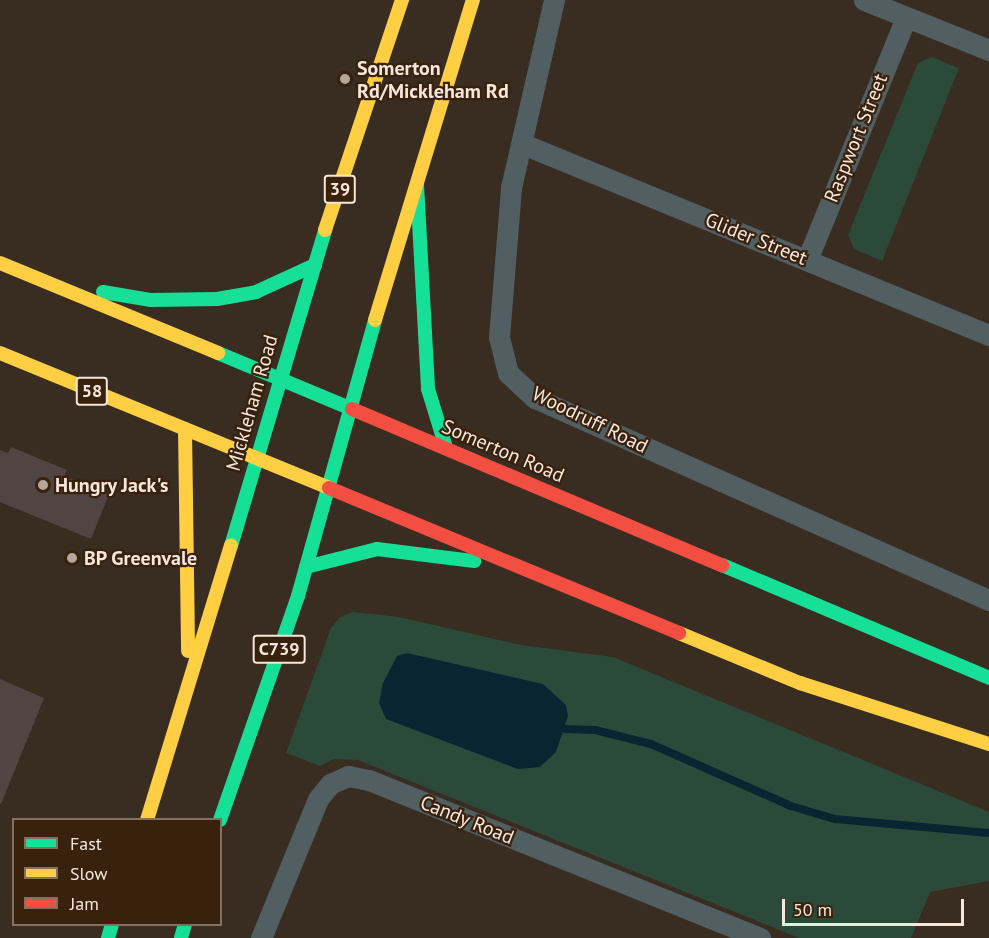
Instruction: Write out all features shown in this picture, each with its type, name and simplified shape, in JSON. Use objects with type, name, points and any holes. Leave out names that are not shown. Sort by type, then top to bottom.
[{"type":"main road","name":"Mickleham Road","points":[[147,818],[184,707],[279,379],[402,0]]},
{"type":"main road","points":[[329,488],[416,176],[473,0]]},
{"type":"main road","points":[[416,176],[428,389],[446,448]]},
{"type":"main road","name":"Somerton Road","points":[[0,263],[446,448],[989,678]]},
{"type":"main road","points":[[45,282],[151,300],[217,299],[256,292],[315,265]]},
{"type":"main road","name":"58","points":[[0,353],[800,683],[989,744]]},
{"type":"main road","points":[[184,707],[190,625],[185,429]]},
{"type":"main road","name":"C739","points":[[220,818],[306,567],[329,488]]},
{"type":"main road","points":[[306,567],[377,549],[527,570]]},
{"type":"street","name":"Woodruff Road","points":[[554,0],[523,144],[511,188],[499,337],[508,373],[535,398],[989,600]]},
{"type":"street","points":[[864,0],[989,50]]},
{"type":"street","name":"Raspwort Street","points":[[807,260],[906,17]]},
{"type":"street","name":"Glider Street","points":[[523,144],[989,335]]},
{"type":"street","name":"Candy Road","points":[[261,938],[318,799],[330,784],[348,776],[369,780],[760,938]]},
{"type":"green space","points":[[932,57],[959,68],[882,261],[854,249],[848,235],[918,63]]},
{"type":"green space","points":[[353,612],[399,617],[521,645],[613,657],[989,812],[989,881],[930,892],[911,938],[799,938],[358,760],[334,759],[320,766],[286,753],[331,628],[340,617]]},
{"type":"water","points":[[407,653],[543,684],[566,705],[568,716],[556,752],[540,767],[518,769],[386,719],[379,703],[383,683],[397,656]]},
{"type":"building","name":"Hungry Jack's","points":[[11,447],[67,470],[64,476],[109,494],[91,539],[0,502],[0,450],[8,453]]},
{"type":"building","points":[[0,679],[44,698],[1,804],[0,804]]},
{"type":"waterway","points":[[565,729],[595,730],[651,744],[791,806],[835,819],[989,833]]},
{"type":"traffic: fast","points":[[417,185],[428,389],[446,448]]},
{"type":"traffic: fast","points":[[231,546],[325,230]]},
{"type":"traffic: fast","points":[[103,292],[151,300],[217,299],[256,292],[315,265]]},
{"type":"traffic: fast","points":[[221,818],[298,596],[375,320]]},
{"type":"traffic: fast","points":[[218,353],[352,409]]},
{"type":"traffic: fast","points":[[306,567],[377,549],[474,561]]},
{"type":"traffic: fast","points":[[722,565],[989,678]]},
{"type":"traffic: fast","points":[[108,938],[111,926]]},
{"type":"traffic: fast","points":[[181,938],[184,926]]},
{"type":"traffic: slow","points":[[325,230],[402,0]]},
{"type":"traffic: slow","points":[[375,320],[473,0]]},
{"type":"traffic: slow","points":[[0,263],[218,353]]},
{"type":"traffic: slow","points":[[0,353],[329,488]]},
{"type":"traffic: slow","points":[[185,429],[188,651]]},
{"type":"traffic: slow","points":[[148,818],[231,546]]},
{"type":"traffic: slow","points":[[679,633],[800,683],[989,744]]},
{"type":"traffic: jam","points":[[352,409],[722,565]]},
{"type":"traffic: jam","points":[[329,488],[679,633]]},
{"type":"place","name":"Somerton Rd/Mickleham Rd","points":[[345,79]]},
{"type":"place","name":"Hungry Jack's","points":[[43,485]]},
{"type":"place","name":"BP Greenvale","points":[[72,558]]}]
